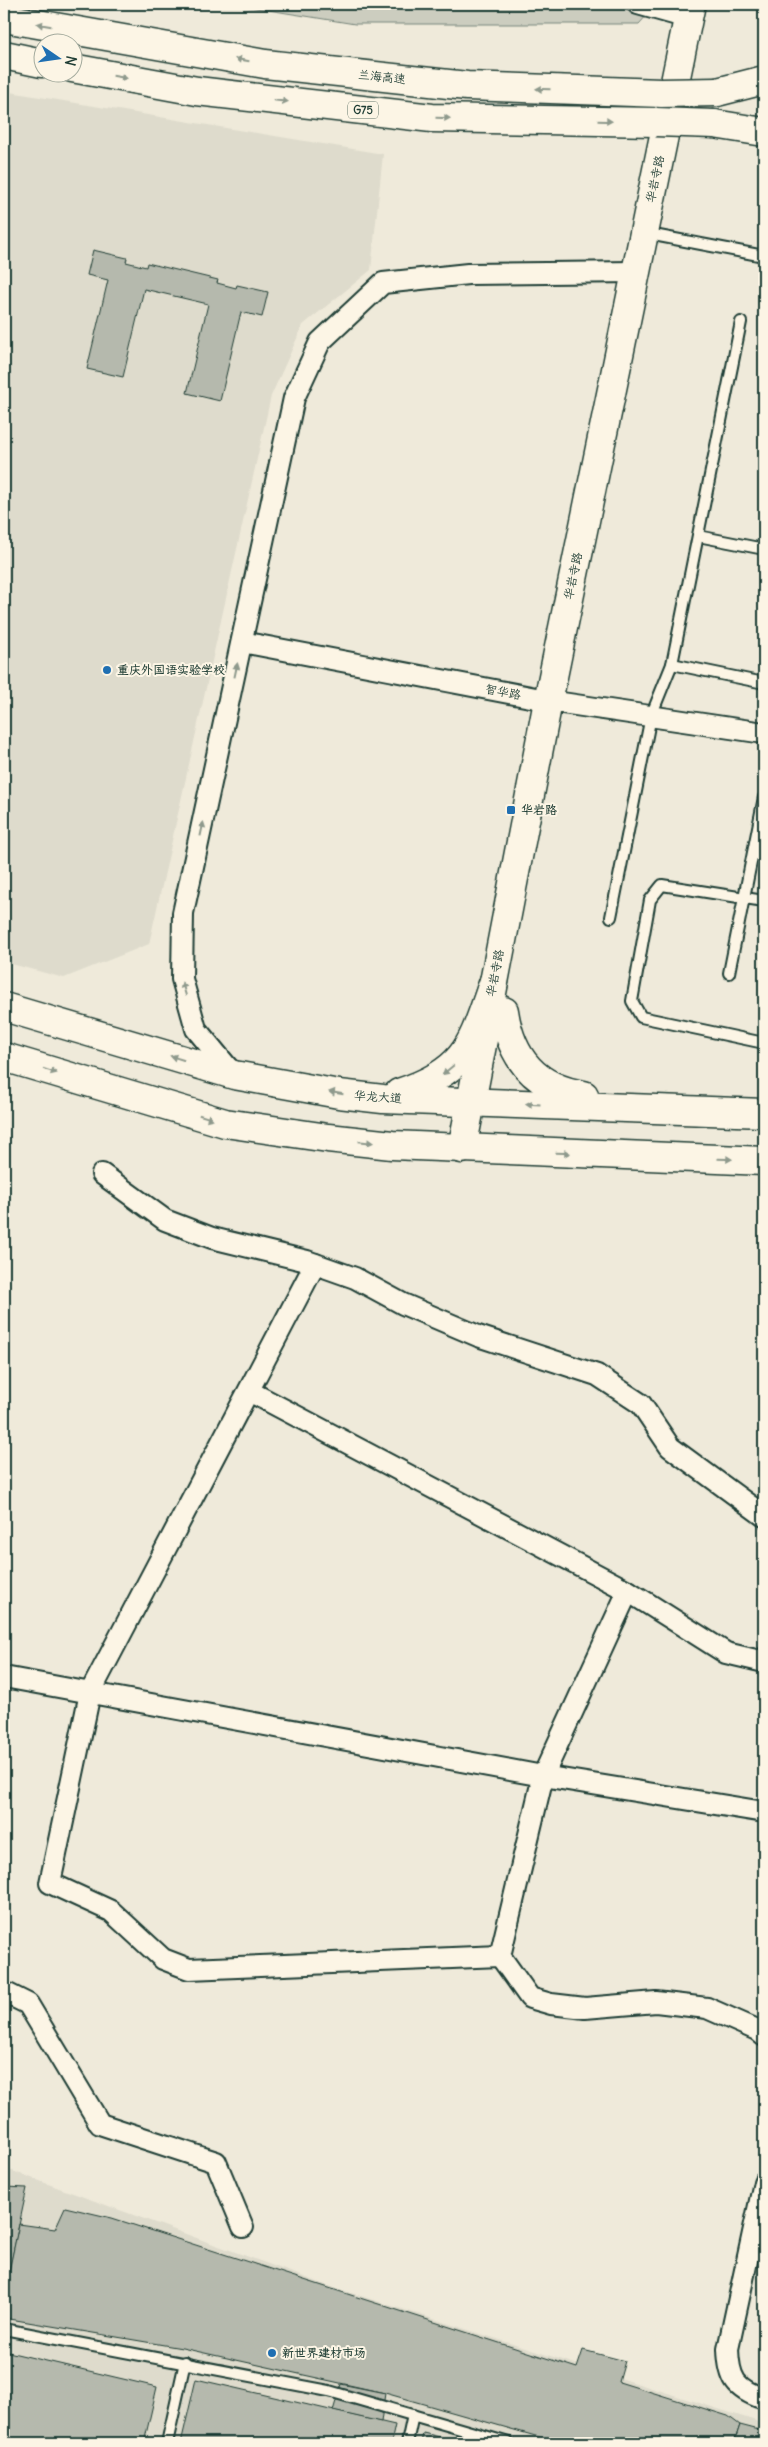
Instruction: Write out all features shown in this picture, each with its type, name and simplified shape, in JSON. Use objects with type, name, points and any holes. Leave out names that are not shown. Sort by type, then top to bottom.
[{"type":"main road","name":"华岩寺路","points":[[471,1149],[494,981],[659,236],[695,8]]},
{"type":"main road","name":"华岩寺路","points":[[479,1101],[504,1011],[555,702],[636,272],[695,8]]},
{"type":"main road","name":"兰海高速","points":[[4,18],[275,65],[467,86],[661,93],[764,91]]},
{"type":"main road","points":[[4,55],[32,60]]},
{"type":"main road","name":"G75","points":[[82,70],[197,91],[432,118],[714,124],[764,122]]},
{"type":"main road","points":[[717,92],[764,80]]},
{"type":"main road","points":[[714,124],[764,132]]},
{"type":"main road","points":[[383,1099],[423,1085],[451,1068],[474,1037],[494,981]]},
{"type":"main road","name":"华龙大道","points":[[4,1006],[234,1075],[339,1094],[383,1099],[479,1101],[764,1113]]},
{"type":"main road","points":[[504,1011],[507,1032],[512,1046],[532,1070],[553,1088],[564,1092],[622,1100],[669,1110]]},
{"type":"main road","points":[[4,1057],[225,1123],[374,1143],[471,1149],[764,1161]]},
{"type":"street","points":[[638,4],[695,8]]},
{"type":"street","points":[[234,1075],[196,1029],[182,979],[183,913],[294,398],[320,342],[383,283],[468,274],[636,272]]},
{"type":"street","name":"智华路","points":[[242,642],[555,702],[764,733]]},
{"type":"street","points":[[102,1174],[165,1220],[212,1238],[315,1264],[355,1278],[403,1304],[478,1336],[598,1375],[642,1404],[670,1447],[764,1516]]},
{"type":"street","points":[[315,1264],[90,1693],[50,1883],[111,1911],[162,1959],[189,1969],[500,1956]]},
{"type":"street","points":[[249,1390],[628,1591],[726,1653],[760,1661],[764,1658]]},
{"type":"street","points":[[628,1591],[543,1776],[500,1956],[530,1998],[550,2004],[585,2008],[656,2002],[707,2008],[757,2030],[764,2036]]},
{"type":"street","points":[[4,1677],[543,1776],[764,1812]]},
{"type":"street","points":[[4,1992],[28,2004],[100,2124],[216,2162],[243,2227]]},
{"type":"street","points":[[764,2182],[728,2350],[729,2371],[736,2384],[764,2399]]},
{"type":"lane","points":[[659,236],[764,256]]},
{"type":"lane","points":[[611,917],[651,716],[672,664],[741,322]]},
{"type":"lane","points":[[698,536],[764,549]]},
{"type":"lane","points":[[672,664],[764,682]]},
{"type":"lane","points":[[729,972],[764,796]]},
{"type":"lane","points":[[764,901],[662,885],[650,900],[632,1001],[641,1017],[764,1043]]},
{"type":"lane","points":[[4,2329],[185,2362],[329,2391],[503,2442]]},
{"type":"lane","points":[[167,2443],[185,2362]]},
{"type":"lane","points":[[407,2443],[414,2415]]},
{"type":"shaded area","points":[[231,4],[657,4],[639,24],[355,24]]},
{"type":"shaded area","name":"重庆外国语实验学校","points":[[4,91],[383,154],[371,270],[303,325],[271,396],[149,944],[64,978],[4,962]]},
{"type":"shaded area","name":"新世界建材市场","points":[[4,2168],[326,2285],[756,2421],[764,2432],[764,2443],[4,2443]]},
{"type":"building","points":[[93,250],[127,258],[126,262],[146,267],[147,263],[218,280],[217,283],[236,288],[237,285],[268,292],[262,317],[241,312],[220,401],[187,393],[208,304],[144,289],[123,377],[87,369],[108,280],[87,275]]},
{"type":"building","points":[[4,2187],[27,2188],[4,2295]]},
{"type":"building","points":[[65,2207],[112,2218],[577,2368],[583,2350],[625,2361],[619,2382],[728,2416],[740,2425],[734,2443],[560,2443],[385,2393],[182,2348],[4,2318],[4,2295],[19,2224],[55,2229]]},
{"type":"building","points":[[4,2351],[157,2387],[144,2443],[4,2443]]},
{"type":"building","points":[[196,2379],[395,2425],[391,2443],[181,2443]]},
{"type":"building","points":[[341,2384],[385,2393],[381,2422],[333,2411]]},
{"type":"building","points":[[740,2425],[759,2430],[764,2436],[764,2443],[734,2443]]},
{"type":"building","points":[[423,2433],[466,2443],[421,2443]]},
{"type":"place","name":"重庆外国语实验学校","points":[[107,670]]},
{"type":"place","name":"华岩路","points":[[511,810]]},
{"type":"place","name":"新世界建材市场","points":[[272,2353]]}]
